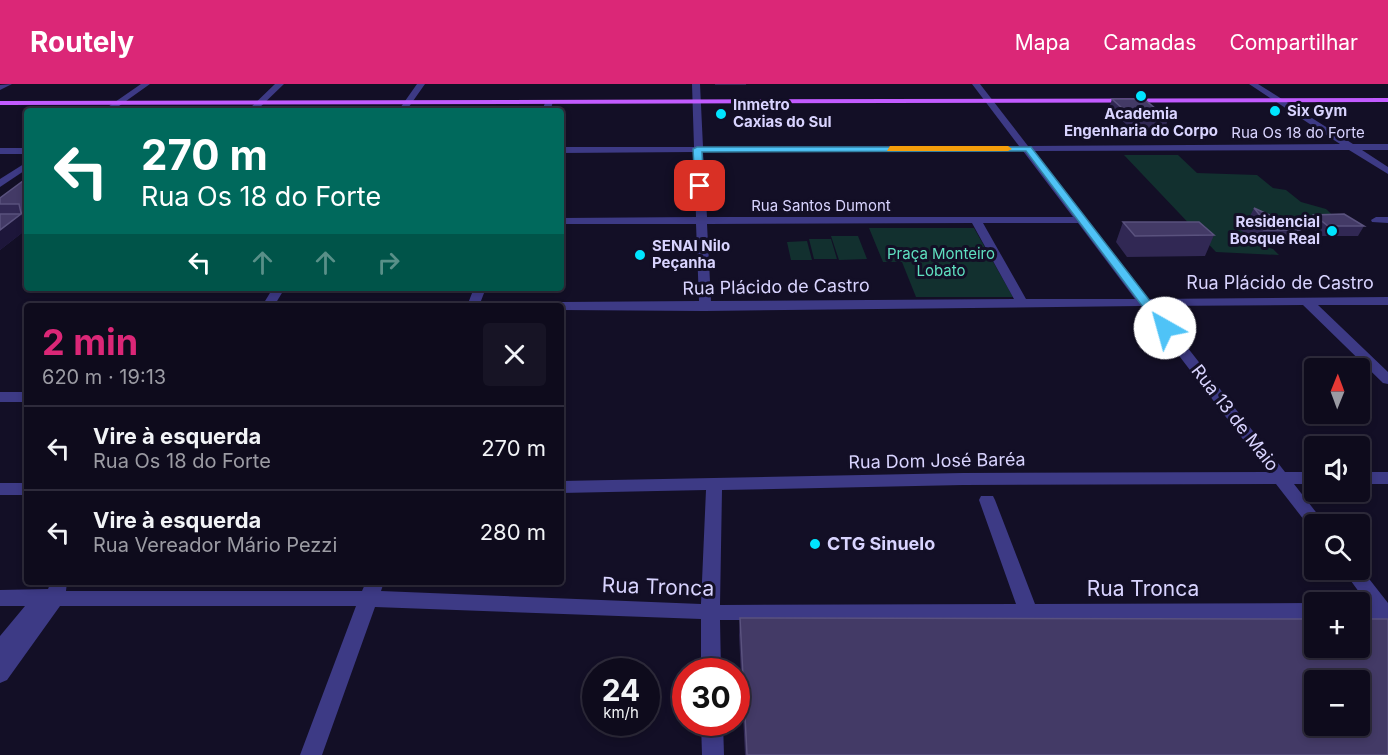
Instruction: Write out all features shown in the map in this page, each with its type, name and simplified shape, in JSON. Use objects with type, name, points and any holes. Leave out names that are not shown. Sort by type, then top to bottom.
[{"type":"main road","points":[[0,103],[409,102],[547,107],[696,102],[1388,100]]},
{"type":"street","points":[[0,88],[8,84]]},
{"type":"street","points":[[110,108],[146,84]]},
{"type":"street","points":[[254,108],[280,84]]},
{"type":"street","points":[[404,108],[421,84]]},
{"type":"street","points":[[696,84],[705,307]]},
{"type":"street","name":"Rua 13 de Maio","points":[[976,84],[1309,514]]},
{"type":"street","points":[[1253,84],[1388,171]]},
{"type":"street","name":"Rua Os 18 do Forte","points":[[564,150],[1388,147]]},
{"type":"street","points":[[0,151],[24,151]]},
{"type":"street","points":[[0,184],[24,167]]},
{"type":"street","points":[[975,220],[1022,303]]},
{"type":"street","name":"Rua Santos Dumont","points":[[564,221],[1082,220]]},
{"type":"street","points":[[1376,220],[1388,220]]},
{"type":"street","points":[[1305,300],[1388,380]]},
{"type":"street","name":"Rua Plácido de Castro","points":[[564,306],[705,307],[1388,300]]},
{"type":"street","points":[[0,396],[24,397]]},
{"type":"street","name":"Rua Dom José Baréa","points":[[564,487],[714,486],[963,479],[1304,478]]},
{"type":"street","points":[[1370,478],[1388,478]]},
{"type":"street","points":[[711,658],[714,486]]},
{"type":"street","points":[[0,489],[24,489]]},
{"type":"street","points":[[987,500],[1028,612]]},
{"type":"street","points":[[1360,580],[1387,613]]},
{"type":"street","points":[[311,755],[372,590]]},
{"type":"street","name":"Rua Tronca","points":[[0,598],[54,591],[372,590],[711,612],[1304,611]]},
{"type":"street","points":[[2,663],[54,591]]},
{"type":"street","points":[[1370,612],[1387,613]]},
{"type":"street","points":[[712,736],[713,755]]},
{"type":"green space","points":[[1124,155],[1178,155],[1197,173],[1257,175],[1273,188],[1286,190],[1301,202],[1326,209],[1339,221],[1242,229],[1257,243],[1273,249],[1279,255],[1216,252]]},
{"type":"green space","name":"Praça Monteiro Lobato","points":[[869,228],[974,228],[1013,297],[916,297],[902,262],[883,262]]},
{"type":"green space","points":[[831,236],[858,236],[867,259],[839,260]]},
{"type":"green space","points":[[809,239],[831,239],[837,259],[814,259]]},
{"type":"green space","points":[[807,241],[812,260],[791,260],[787,242]]},
{"type":"building","points":[[1112,99],[1144,99],[1168,119],[1134,119]]},
{"type":"building","points":[[24,180],[24,211],[21,213],[19,204],[0,204],[0,198]]},
{"type":"building","points":[[1254,208],[1276,218],[1285,218],[1299,230],[1264,230],[1245,220],[1263,219]]},
{"type":"building","points":[[0,214],[21,214],[0,230]]},
{"type":"building","points":[[1344,214],[1364,226],[1328,226],[1314,215]]},
{"type":"building","points":[[1123,222],[1199,222],[1214,235],[1135,236]]},
{"type":"building","points":[[740,618],[1304,619],[1304,658],[1370,658],[1370,619],[1388,619],[1388,755],[747,755],[746,736],[750,736],[750,658],[742,658]]},
{"type":"slow traffic","points":[[890,149],[1008,149]]},
{"type":"place","name":"Academia Engenharia do Corpo","points":[[1141,96]]},
{"type":"place","name":"Six Gym","points":[[1275,111]]},
{"type":"place","name":"Inmetro Caxias do Sul","points":[[721,114]]},
{"type":"place","name":"Residencial Bosque Real","points":[[1332,231]]},
{"type":"place","name":"SENAI Nilo Peçanha","points":[[640,255]]},
{"type":"place","name":"CTG Sinuelo","points":[[815,544]]},
{"type":"route","points":[[700,186],[697,149],[1028,149],[1165,328]]}]
